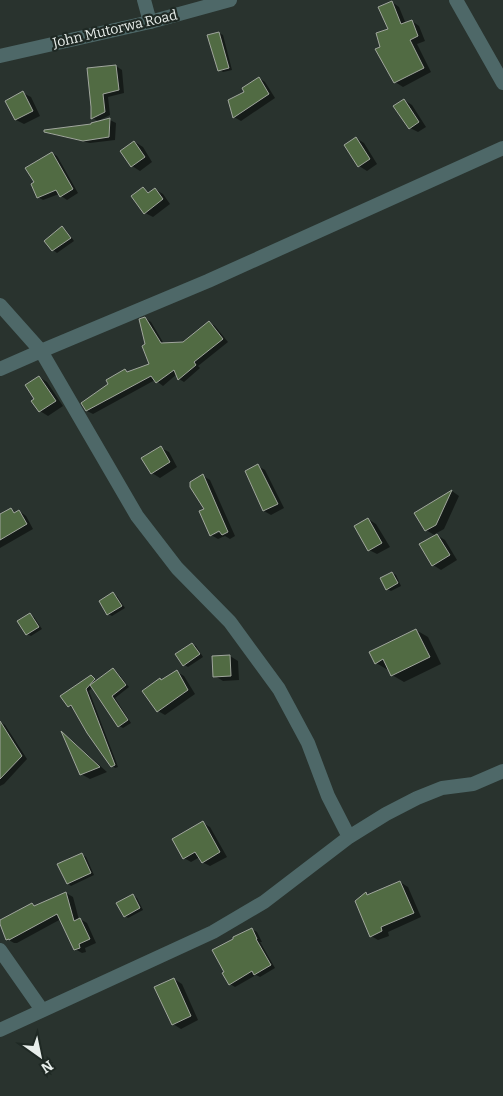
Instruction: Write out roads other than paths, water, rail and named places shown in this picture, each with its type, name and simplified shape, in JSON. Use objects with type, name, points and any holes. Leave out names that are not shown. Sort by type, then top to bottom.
[{"type":"street","points":[[144,0],[150,22]]},
{"type":"street","name":"John Mutorwa Road","points":[[0,56],[150,22],[230,0]]},
{"type":"street","points":[[456,0],[503,83]]},
{"type":"street","points":[[0,369],[208,281],[503,148]]},
{"type":"street","points":[[0,305],[41,351],[137,516],[177,568],[230,622],[279,689],[308,743],[328,796],[349,838]]},
{"type":"street","points":[[0,1030],[214,932],[264,902],[349,838],[386,814],[417,798],[442,788],[473,784],[503,771]]},
{"type":"street","points":[[0,950],[42,1010]]}]
